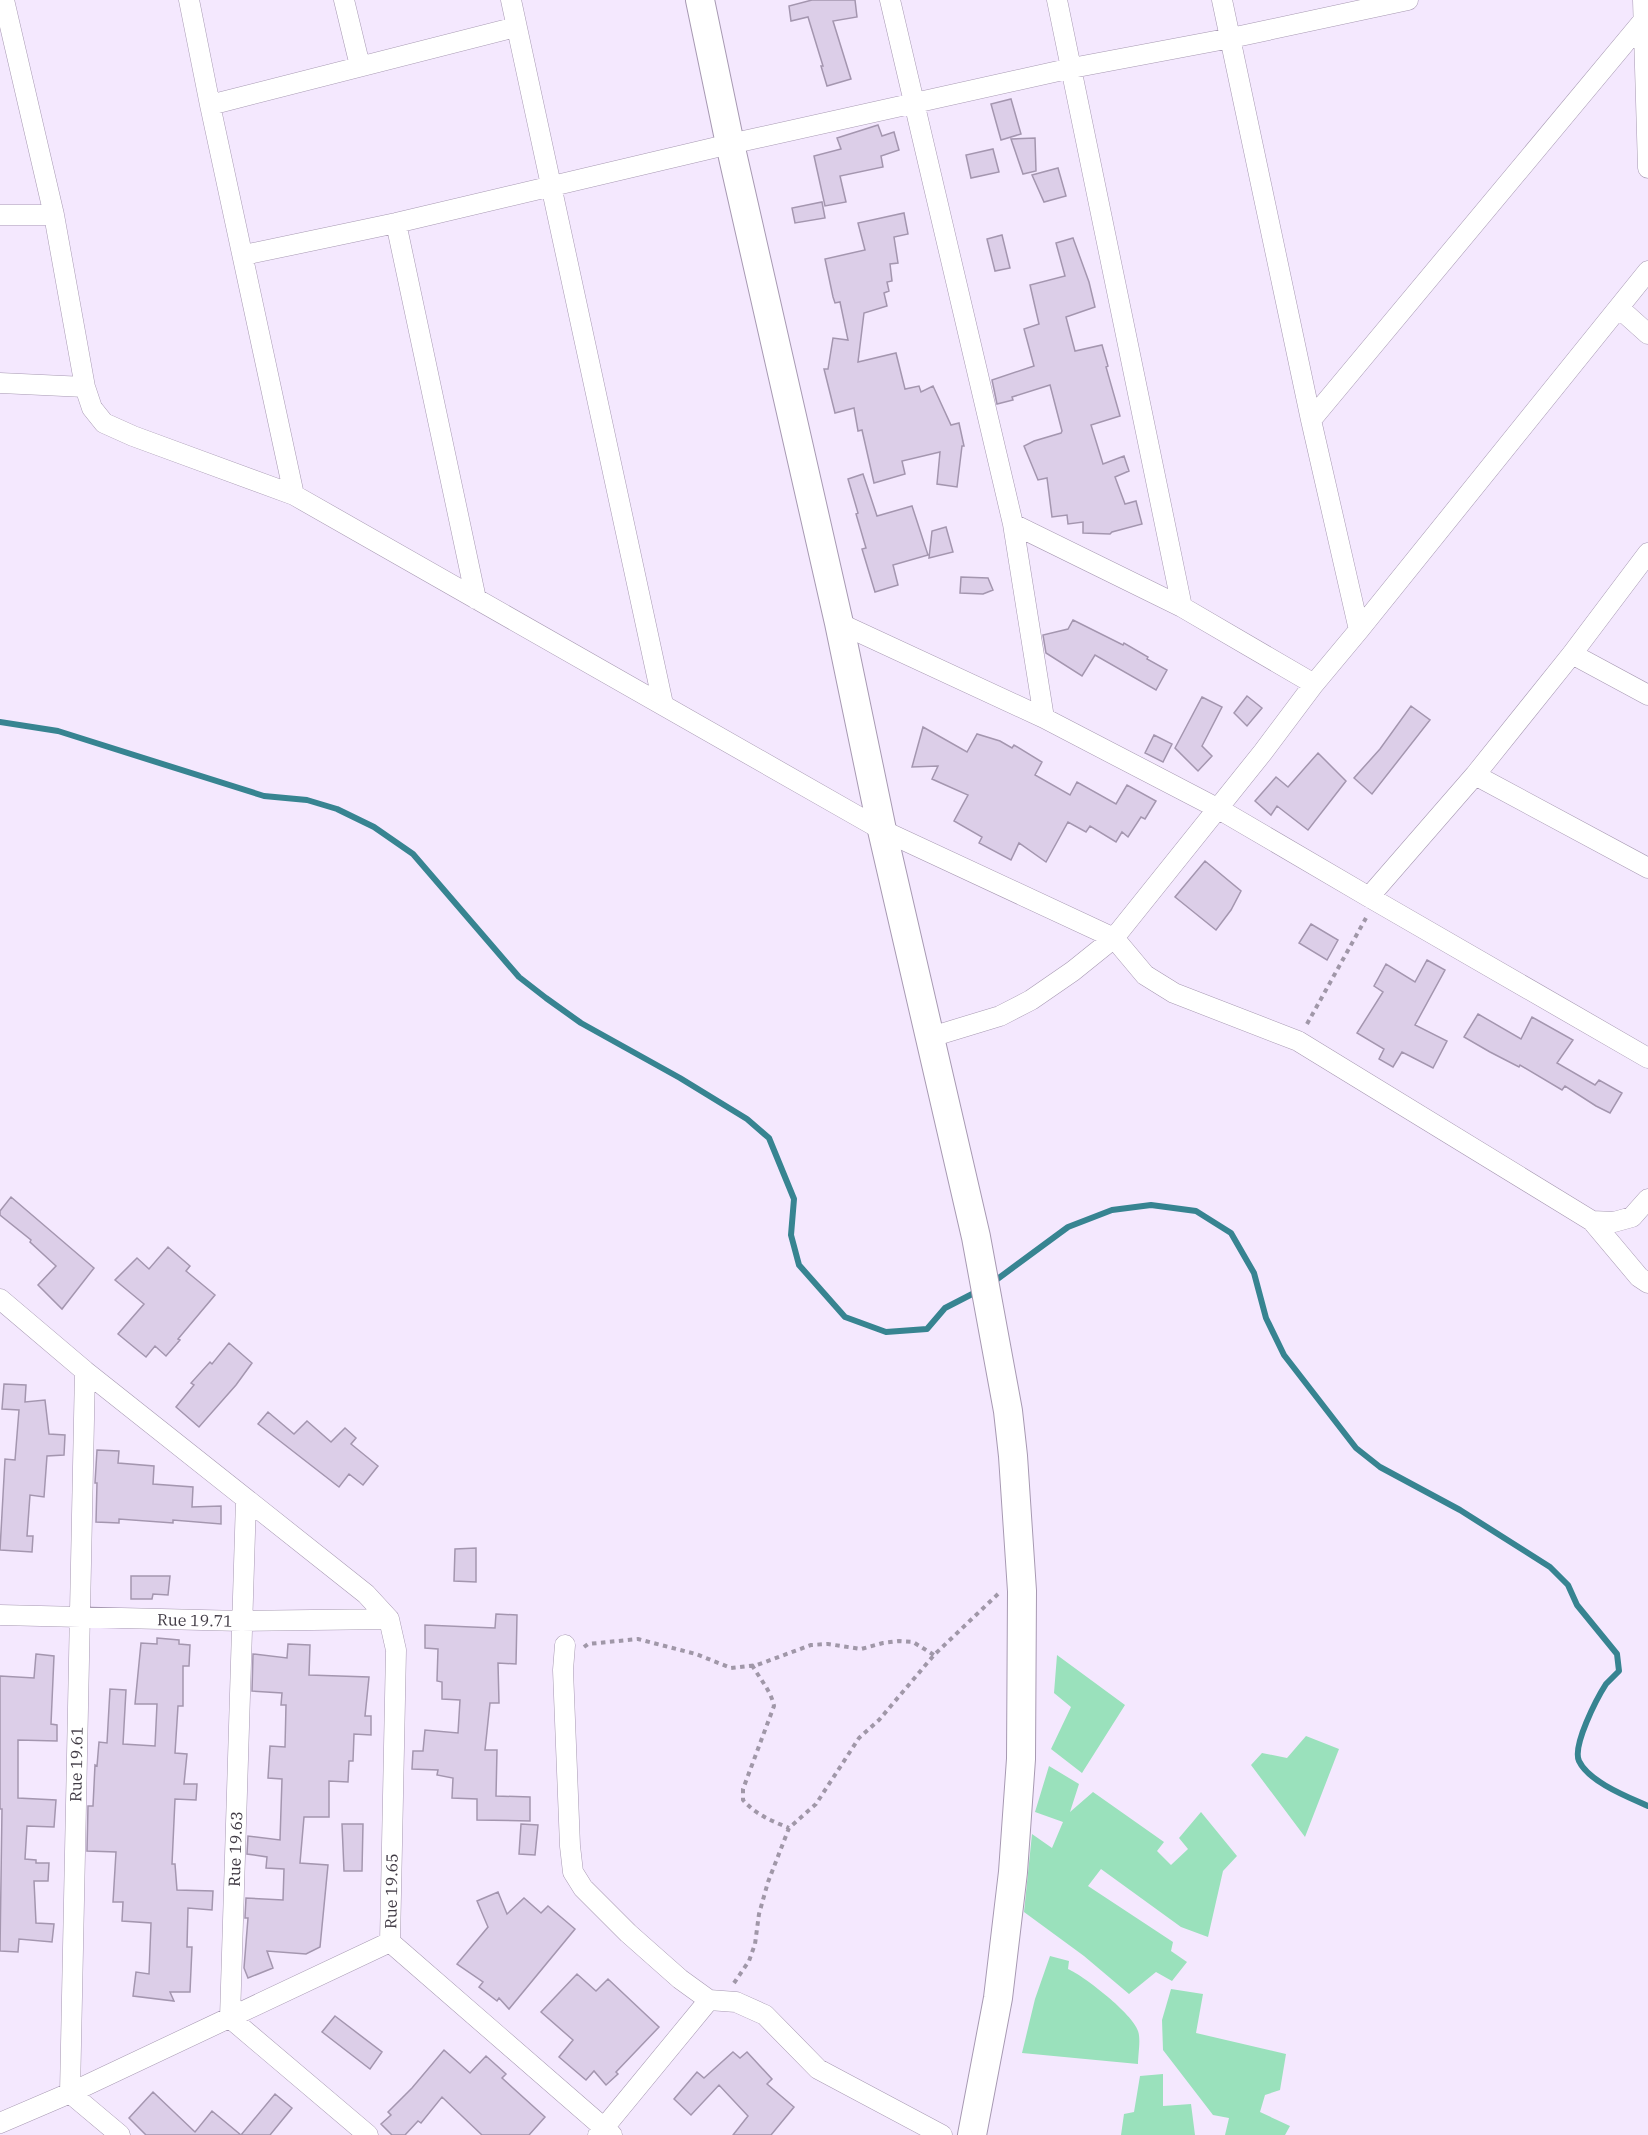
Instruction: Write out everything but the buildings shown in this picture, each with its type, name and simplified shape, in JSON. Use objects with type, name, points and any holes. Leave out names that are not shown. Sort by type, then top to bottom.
[{"type":"street","points":[[4,0],[54,215],[84,387],[92,408],[104,423],[133,436],[294,495],[882,830],[1114,938],[1145,975],[1174,993],[1298,1041],[1592,1221],[1639,1277],[1648,1283]]},
{"type":"street","points":[[189,0],[294,495]]},
{"type":"street","points":[[344,0],[360,66]]},
{"type":"street","points":[[511,0],[663,704]]},
{"type":"street","points":[[700,0],[730,144],[839,623],[882,830],[976,1237],[1008,1411],[1022,1591],[1021,1759],[1013,1872],[998,1998],[972,2135]]},
{"type":"street","points":[[890,0],[1013,524],[1044,718]]},
{"type":"street","points":[[1057,0],[1182,607]]},
{"type":"street","points":[[1222,0],[1311,420],[1359,630]]},
{"type":"street","points":[[244,255],[552,188],[730,144],[1072,68],[1231,38],[1408,0]]},
{"type":"street","points":[[1643,0],[1648,168]]},
{"type":"street","points":[[1311,420],[1643,21]]},
{"type":"street","points":[[210,105],[516,27]]},
{"type":"street","points":[[0,214],[54,215]]},
{"type":"street","points":[[396,223],[476,599]]},
{"type":"street","points":[[931,1037],[1000,1017],[1031,1000],[1073,971],[1114,938],[1314,684],[1648,271]]},
{"type":"street","points":[[1619,308],[1648,334]]},
{"type":"street","points":[[0,383],[84,387]]},
{"type":"street","points":[[1013,524],[1182,607],[1314,684]]},
{"type":"street","points":[[1372,899],[1572,654],[1648,553]]},
{"type":"street","points":[[839,623],[1044,718],[1217,808],[1648,1058]]},
{"type":"street","points":[[1572,654],[1648,695]]},
{"type":"street","points":[[1475,775],[1648,868]]},
{"type":"street","points":[[1592,1221],[1614,1222],[1632,1217],[1648,1198]]},
{"type":"street","points":[[0,1299],[85,1371],[366,1594],[389,1619]]},
{"type":"street","name":"Rue 19.61","points":[[70,2093],[85,1371]]},
{"type":"street","name":"Rue 19.63","points":[[230,2018],[246,1500]]},
{"type":"street","name":"Rue 19.71","points":[[0,1615],[242,1621],[389,1619]]},
{"type":"street","name":"Rue 19.65","points":[[389,1619],[396,1650],[390,1942],[604,2133]]},
{"type":"street","points":[[566,1645],[563,1670],[568,1815],[573,1872],[583,1888],[628,1933],[680,1979],[709,2000],[735,2002],[765,2015],[818,2069],[942,2135]]},
{"type":"street","points":[[0,2122],[70,2093],[390,1942]]},
{"type":"street","points":[[604,2133],[709,2000]]},
{"type":"street","points":[[230,2018],[368,2135]]},
{"type":"street","points":[[70,2093],[120,2135]]},
{"type":"path","points":[[1298,1041],[1372,899]]},
{"type":"path","points":[[709,2000],[733,1985],[749,1961],[755,1944],[759,1914],[768,1882],[789,1828],[816,1804],[859,1738],[879,1720],[934,1655],[1001,1592],[1014,1583],[1022,1591]]},
{"type":"path","points":[[563,1670],[588,1644],[638,1639],[696,1654],[731,1668],[752,1665],[811,1645],[828,1644],[861,1649],[883,1643],[914,1642],[934,1655]]},
{"type":"path","points":[[752,1665],[763,1686],[772,1695],[774,1706],[743,1789],[743,1800],[763,1817],[789,1828]]},
{"type":"green space","points":[[1057,1655],[1125,1705],[1082,1773],[1051,1749],[1071,1707],[1054,1693]]},
{"type":"green space","points":[[1306,1736],[1339,1749],[1305,1837],[1251,1765],[1262,1753],[1287,1758]]},
{"type":"green space","points":[[1049,1766],[1079,1784],[1070,1812],[1093,1792],[1164,1842],[1157,1851],[1171,1865],[1188,1849],[1179,1838],[1201,1812],[1237,1856],[1223,1871],[1208,1937],[1181,1927],[1101,1869],[1088,1886],[1173,1942],[1171,1951],[1187,1962],[1172,1981],[1156,1972],[1129,1994],[1084,1956],[1024,1912],[1032,1834],[1052,1848],[1063,1822],[1035,1812]]},
{"type":"green space","points":[[1050,1956],[1069,1961],[1068,1969],[1096,1987],[1127,2015],[1139,2034],[1138,2064],[1022,2053],[1035,1999]]},
{"type":"green space","points":[[1171,1989],[1203,1994],[1196,2033],[1286,2054],[1280,2090],[1265,2095],[1260,2112],[1290,2126],[1285,2135],[1225,2135],[1229,2118],[1213,2115],[1163,2050],[1162,2020]]},
{"type":"green space","points":[[1163,2074],[1163,2106],[1191,2104],[1195,2135],[1121,2135],[1124,2114],[1134,2112],[1140,2076]]},
{"type":"waterway","points":[[0,722],[58,731],[264,796],[307,800],[337,809],[374,827],[413,854],[519,977],[581,1023],[680,1078],[747,1119],[769,1138],[794,1199],[791,1235],[799,1265],[845,1317],[886,1332],[927,1329],[945,1308],[978,1291]]},
{"type":"waterway","points":[[992,1283],[1068,1227],[1112,1210],[1151,1205],[1196,1211],[1231,1233],[1254,1273],[1266,1318],[1284,1355],[1356,1448],[1380,1467],[1460,1510],[1550,1567],[1568,1585],[1577,1605],[1617,1654],[1619,1671],[1606,1684],[1586,1722],[1579,1745],[1579,1761],[1584,1769],[1600,1782],[1648,1806]]}]
